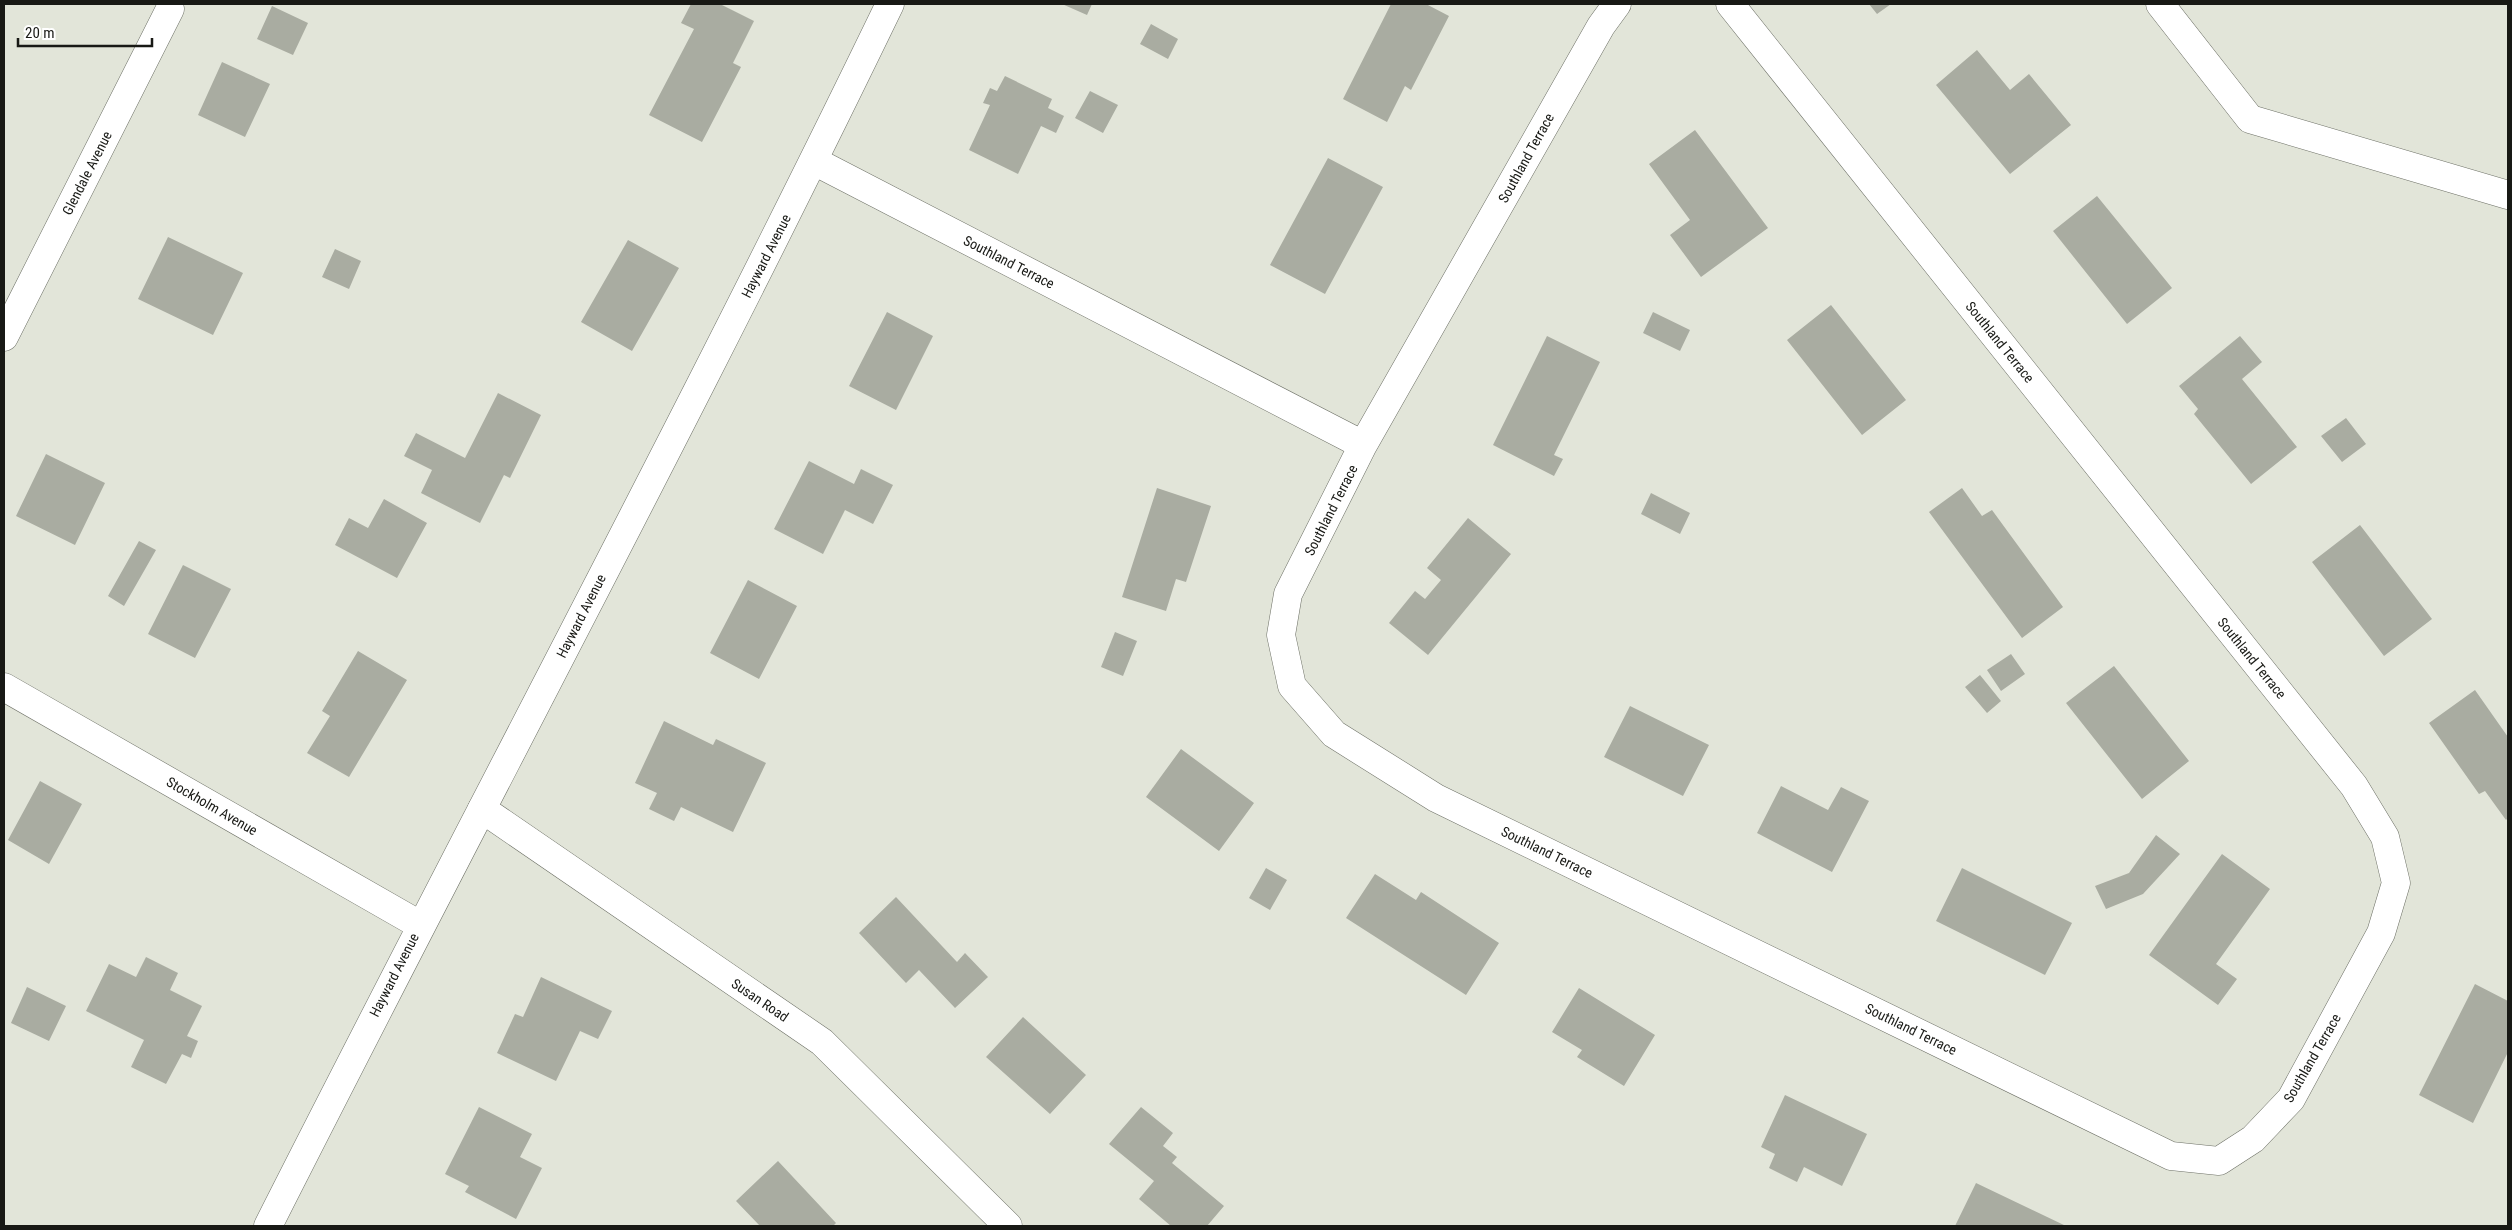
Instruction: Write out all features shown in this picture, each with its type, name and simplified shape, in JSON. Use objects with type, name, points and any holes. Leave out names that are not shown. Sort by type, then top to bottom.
[{"type":"street","name":"Hayward Avenue","points":[[268,1226],[420,925],[482,809],[814,161],[890,4]]},
{"type":"street","name":"Southland Terrace","points":[[1617,4],[1600,26],[1363,445],[1288,594],[1281,635],[1292,686],[1334,734],[1436,798],[2171,1156],[2219,1161],[2253,1138],[2291,1099],[2382,932],[2396,883],[2385,838],[2354,786],[1730,4]]},
{"type":"street","points":[[2160,4],[2250,119],[2508,195]]},
{"type":"street","name":"Glendale Avenue","points":[[4,337],[170,9]]},
{"type":"street","name":"Southland Terrace","points":[[814,161],[1363,445]]},
{"type":"street","name":"Stockholm Avenue","points":[[4,687],[420,925]]},
{"type":"street","name":"Susan Road","points":[[482,809],[822,1042],[1008,1226]]},
{"type":"building","points":[[691,4],[720,4],[754,21],[733,63],[741,67],[702,142],[649,115],[694,29],[681,23]]},
{"type":"building","points":[[1062,4],[1092,4],[1087,15]]},
{"type":"building","points":[[1391,4],[1426,4],[1449,16],[1411,90],[1405,86],[1387,122],[1343,99]]},
{"type":"building","points":[[1869,4],[1891,4],[1877,14]]},
{"type":"building","points":[[272,6],[308,23],[293,55],[257,39]]},
{"type":"building","points":[[1151,24],[1178,39],[1168,59],[1140,44]]},
{"type":"building","points":[[1977,50],[2010,90],[2029,74],[2071,125],[2010,174],[1936,85]]},
{"type":"building","points":[[222,62],[270,84],[245,137],[198,115]]},
{"type":"building","points":[[1005,76],[1052,99],[1048,108],[1064,116],[1056,133],[1041,126],[1018,174],[969,150],[990,105],[983,103],[990,88],[997,91]]},
{"type":"building","points":[[1090,91],[1118,105],[1103,133],[1075,118]]},
{"type":"building","points":[[1695,130],[1768,228],[1701,277],[1670,235],[1690,220],[1649,164]]},
{"type":"building","points":[[1328,158],[1383,187],[1325,294],[1270,265]]},
{"type":"building","points":[[2097,196],[2172,288],[2127,324],[2053,231]]},
{"type":"building","points":[[168,237],[243,273],[213,335],[138,299]]},
{"type":"building","points":[[628,240],[679,268],[632,351],[581,322]]},
{"type":"building","points":[[335,249],[361,261],[349,289],[322,277]]},
{"type":"building","points":[[1831,305],[1906,400],[1862,435],[1787,340]]},
{"type":"building","points":[[887,312],[933,336],[896,410],[849,386]]},
{"type":"building","points":[[1653,312],[1690,330],[1680,351],[1643,333]]},
{"type":"building","points":[[1547,336],[1600,362],[1554,455],[1563,459],[1554,476],[1493,445]]},
{"type":"building","points":[[2240,336],[2262,362],[2242,379],[2297,447],[2251,484],[2194,414],[2198,409],[2179,386]]},
{"type":"building","points":[[498,393],[541,415],[510,478],[504,475],[480,523],[421,493],[432,470],[404,456],[416,433],[465,458]]},
{"type":"building","points":[[2346,418],[2366,444],[2342,462],[2321,436]]},
{"type":"building","points":[[46,454],[105,483],[75,545],[16,516]]},
{"type":"building","points":[[809,461],[854,484],[861,469],[893,485],[873,524],[845,510],[823,554],[774,529]]},
{"type":"building","points":[[1157,488],[1211,506],[1186,582],[1176,579],[1166,611],[1122,597]]},
{"type":"building","points":[[1962,488],[1982,516],[1992,510],[2063,607],[2022,638],[1929,512]]},
{"type":"building","points":[[1651,493],[1690,513],[1680,534],[1641,514]]},
{"type":"building","points":[[384,499],[427,523],[397,578],[335,545],[349,518],[368,528]]},
{"type":"building","points":[[1468,518],[1511,554],[1428,655],[1389,623],[1415,591],[1425,599],[1441,580],[1427,568]]},
{"type":"building","points":[[2360,525],[2432,619],[2384,656],[2312,562]]},
{"type":"building","points":[[139,541],[156,550],[124,606],[108,596]]},
{"type":"building","points":[[183,565],[231,589],[195,658],[148,634]]},
{"type":"building","points":[[748,580],[797,606],[759,679],[710,653]]},
{"type":"building","points":[[1115,632],[1137,641],[1123,676],[1101,667]]},
{"type":"building","points":[[358,651],[407,680],[349,777],[307,753],[330,716],[322,711]]},
{"type":"building","points":[[2011,654],[2025,674],[2001,691],[1987,670]]},
{"type":"building","points":[[2114,666],[2189,761],[2142,799],[2066,703]]},
{"type":"building","points":[[1980,675],[2001,701],[1987,713],[1965,687]]},
{"type":"building","points":[[2475,690],[2508,737],[2508,818],[2506,820],[2485,791],[2479,794],[2429,723]]},
{"type":"building","points":[[1630,706],[1709,745],[1683,796],[1604,757]]},
{"type":"building","points":[[664,721],[713,745],[716,739],[766,763],[733,832],[681,807],[674,821],[649,809],[657,793],[635,783]]},
{"type":"building","points":[[1181,749],[1254,803],[1219,851],[1146,797]]},
{"type":"building","points":[[40,781],[82,804],[49,864],[8,840]]},
{"type":"building","points":[[1781,786],[1828,810],[1841,787],[1869,801],[1832,872],[1757,833]]},
{"type":"building","points":[[2156,835],[2180,854],[2143,894],[2106,909],[2095,886],[2129,873]]},
{"type":"building","points":[[2222,854],[2270,889],[2216,964],[2237,979],[2218,1005],[2149,955]]},
{"type":"building","points":[[1266,868],[1287,880],[1270,910],[1249,898]]},
{"type":"building","points":[[1962,868],[2072,923],[2045,975],[1936,921]]},
{"type":"building","points":[[1375,874],[1416,900],[1421,892],[1499,943],[1466,995],[1346,918]]},
{"type":"building","points":[[896,897],[957,962],[965,953],[988,977],[955,1008],[919,970],[906,983],[859,933]]},
{"type":"building","points":[[146,957],[178,973],[170,990],[202,1006],[187,1036],[198,1041],[191,1058],[182,1054],[166,1084],[131,1067],[144,1040],[86,1011],[109,964],[136,977]]},
{"type":"building","points":[[541,977],[612,1011],[598,1039],[580,1031],[556,1081],[497,1053],[515,1014],[523,1017]]},
{"type":"building","points":[[2475,984],[2508,1001],[2508,1052],[2473,1123],[2419,1095]]},
{"type":"building","points":[[27,987],[66,1006],[49,1041],[11,1023]]},
{"type":"building","points":[[1579,988],[1655,1035],[1624,1086],[1577,1057],[1582,1050],[1552,1032]]},
{"type":"building","points":[[1023,1017],[1086,1075],[1050,1114],[986,1057]]},
{"type":"building","points":[[1785,1095],[1867,1134],[1842,1186],[1804,1167],[1797,1182],[1769,1168],[1775,1154],[1761,1147]]},
{"type":"building","points":[[479,1107],[532,1134],[520,1157],[542,1168],[516,1219],[465,1192],[469,1186],[445,1174]]},
{"type":"building","points":[[1141,1107],[1173,1133],[1163,1146],[1177,1157],[1172,1163],[1224,1206],[1207,1226],[1171,1226],[1139,1199],[1154,1181],[1109,1144]]},
{"type":"building","points":[[778,1161],[836,1223],[833,1226],[760,1226],[736,1201]]},
{"type":"building","points":[[1976,1183],[2066,1226],[1955,1226]]}]
